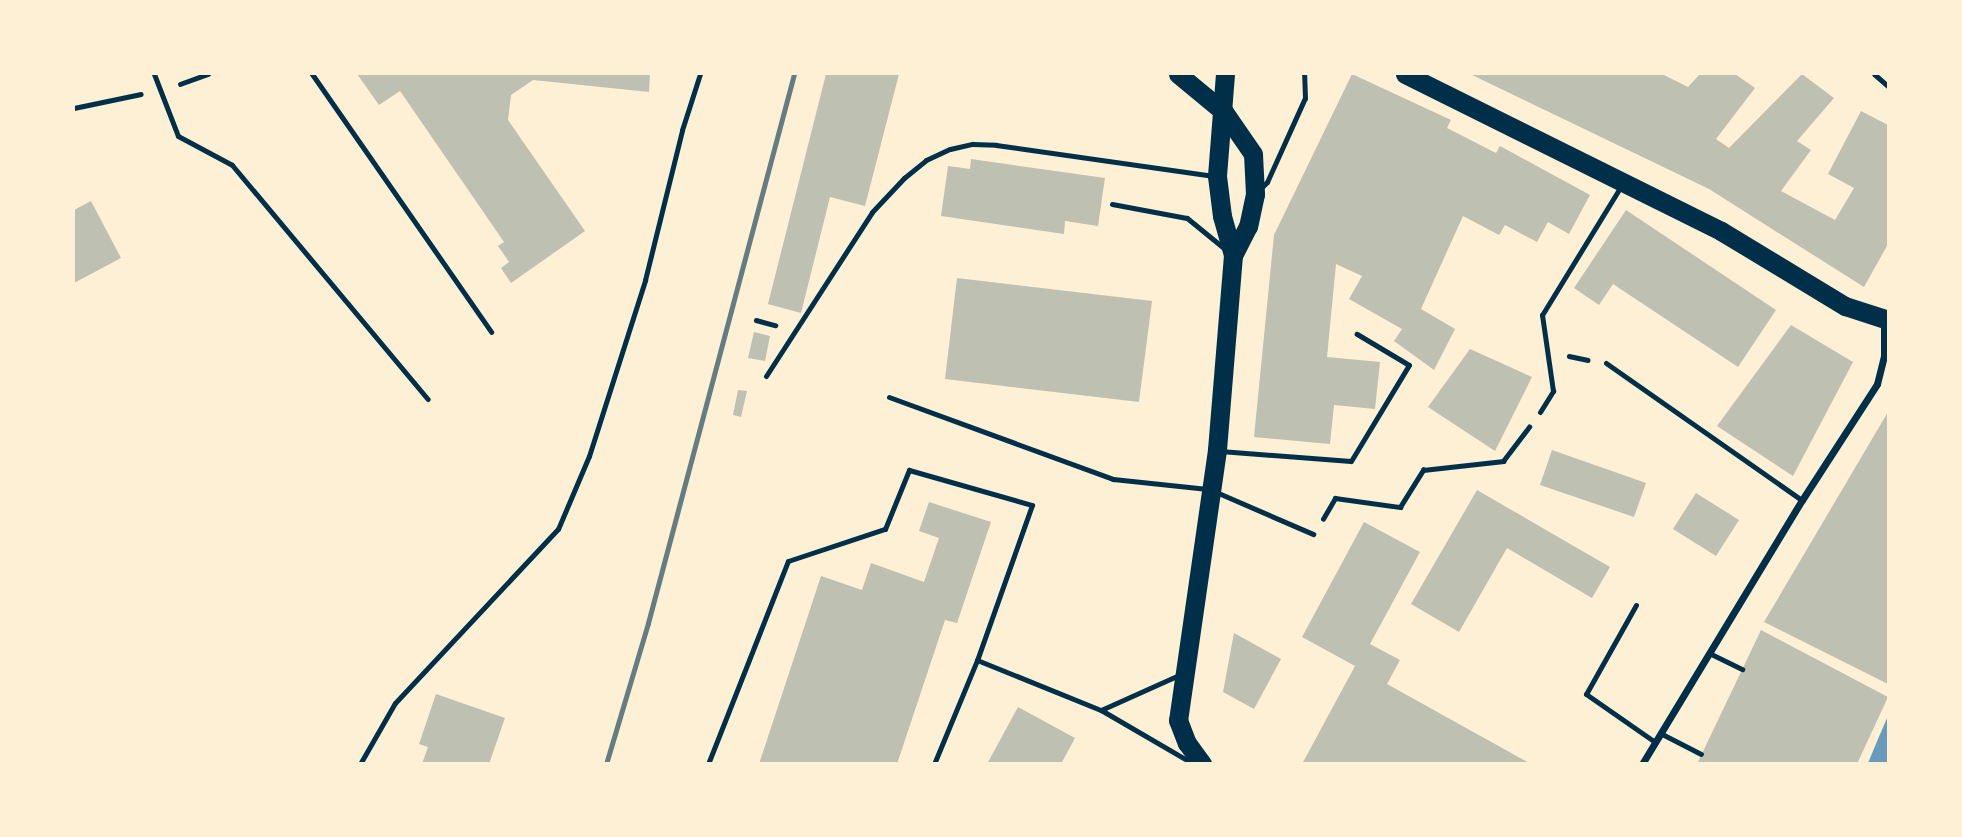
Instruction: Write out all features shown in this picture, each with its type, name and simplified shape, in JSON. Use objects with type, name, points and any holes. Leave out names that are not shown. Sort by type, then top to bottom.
[{"type":"highway","points":[[1178,74],[1224,113],[1253,154],[1255,194],[1248,226],[1233,255]]},
{"type":"highway","points":[[1202,764],[1187,743],[1178,720],[1217,450],[1233,255],[1222,216],[1217,176],[1225,74]]},
{"type":"highway","points":[[1224,113],[1237,74]]},
{"type":"highway","points":[[1405,74],[1625,180],[1721,231],[1845,306],[1887,316]]},
{"type":"street","points":[[1642,764],[1802,500],[1877,384],[1884,355],[1887,316]]},
{"type":"lane","points":[[154,74],[178,136],[232,165],[428,399]]},
{"type":"lane","points":[[312,74],[491,332]]},
{"type":"lane","points":[[360,764],[395,703],[558,529],[589,456],[645,280],[682,130],[699,74]]},
{"type":"lane","points":[[1255,194],[1267,182],[1305,98],[1304,74]]},
{"type":"lane","points":[[1874,74],[1888,86]]},
{"type":"lane","points":[[766,376],[872,212],[904,177],[926,160],[950,149],[972,144],[996,145],[1217,176]]},
{"type":"lane","points":[[1540,412],[1553,391],[1542,316],[1625,180]]},
{"type":"lane","points":[[1112,204],[1187,218],[1233,255]]},
{"type":"lane","points":[[1217,450],[1351,461],[1409,365],[1357,334]]},
{"type":"lane","points":[[1606,363],[1802,500]]},
{"type":"lane","points":[[889,397],[1113,479],[1211,489],[1313,534]]},
{"type":"lane","points":[[708,764],[788,561],[885,529],[909,470],[1032,505],[977,660],[934,764]]},
{"type":"lane","points":[[1636,605],[1586,694],[1655,743]]},
{"type":"lane","points":[[1709,653],[1742,669]]},
{"type":"lane","points":[[977,660],[1101,710],[1192,764]]},
{"type":"lane","points":[[1101,710],[1184,673]]},
{"type":"lane","points":[[1660,733],[1701,754]]},
{"type":"path","points":[[183,83],[208,74]]},
{"type":"path","points":[[74,108],[132,96]]},
{"type":"path","points":[[1547,352],[1606,363]]},
{"type":"path","points":[[1313,534],[1335,498],[1400,507],[1423,470],[1503,461],[1540,412]]},
{"type":"water","points":[[1888,716],[1888,763],[1868,763],[1878,739]]},
{"type":"building","points":[[357,74],[650,74],[649,92],[533,80],[511,95],[508,120],[585,231],[511,283],[501,268],[509,262],[498,246],[504,242],[400,91],[379,105]]},
{"type":"building","points":[[826,74],[899,74],[865,206],[830,197],[801,313],[768,304]]},
{"type":"building","points":[[1352,74],[1451,120],[1447,128],[1496,153],[1500,146],[1590,195],[1569,234],[1548,222],[1537,242],[1505,225],[1499,235],[1463,216],[1421,309],[1455,329],[1434,370],[1394,341],[1402,329],[1349,299],[1362,276],[1336,264],[1327,357],[1380,362],[1375,409],[1334,405],[1330,444],[1254,437],[1274,235]]},
{"type":"building","points":[[1470,74],[1662,74],[1688,87],[1700,74],[1735,74],[1755,88],[1716,139],[1729,148],[1802,74],[1834,98],[1797,141],[1811,150],[1781,191],[1835,220],[1854,188],[1828,174],[1861,111],[1888,125],[1888,244],[1864,287],[1709,189]]},
{"type":"building","points":[[971,159],[1105,178],[1098,226],[1065,221],[1064,234],[941,216],[948,166],[970,169]]},
{"type":"building","points":[[91,201],[121,258],[74,283],[74,210]]},
{"type":"building","points":[[1626,210],[1776,310],[1738,367],[1613,284],[1599,305],[1574,288]]},
{"type":"building","points":[[957,278],[1152,301],[1139,402],[945,379]]},
{"type":"building","points":[[1791,325],[1853,362],[1793,476],[1717,426]]},
{"type":"building","points":[[754,332],[770,336],[765,361],[748,358]]},
{"type":"building","points":[[1470,349],[1532,377],[1495,451],[1428,407]]},
{"type":"building","points":[[738,390],[747,391],[741,417],[733,415]]},
{"type":"building","points":[[1888,412],[1888,684],[1764,622]]},
{"type":"building","points":[[1552,450],[1646,483],[1634,517],[1540,485]]},
{"type":"building","points":[[1477,490],[1610,567],[1592,598],[1507,548],[1459,632],[1411,604]]},
{"type":"building","points":[[1696,493],[1739,520],[1716,556],[1673,529]]},
{"type":"building","points":[[929,502],[991,522],[957,623],[945,620],[897,764],[759,764],[821,576],[862,590],[871,563],[924,582],[939,538],[919,531]]},
{"type":"building","points":[[1364,522],[1420,552],[1370,644],[1400,660],[1387,684],[1531,764],[1302,764],[1355,666],[1302,637]]},
{"type":"building","points":[[1761,630],[1888,697],[1857,764],[1697,764]]},
{"type":"building","points":[[1234,633],[1281,659],[1254,709],[1223,692]]},
{"type":"building","points":[[436,694],[505,718],[489,764],[422,764],[428,747],[419,744]]},
{"type":"building","points":[[1018,707],[1075,738],[1061,764],[987,764]]},
{"type":"railway","points":[[606,764],[648,623],[794,74]]}]
